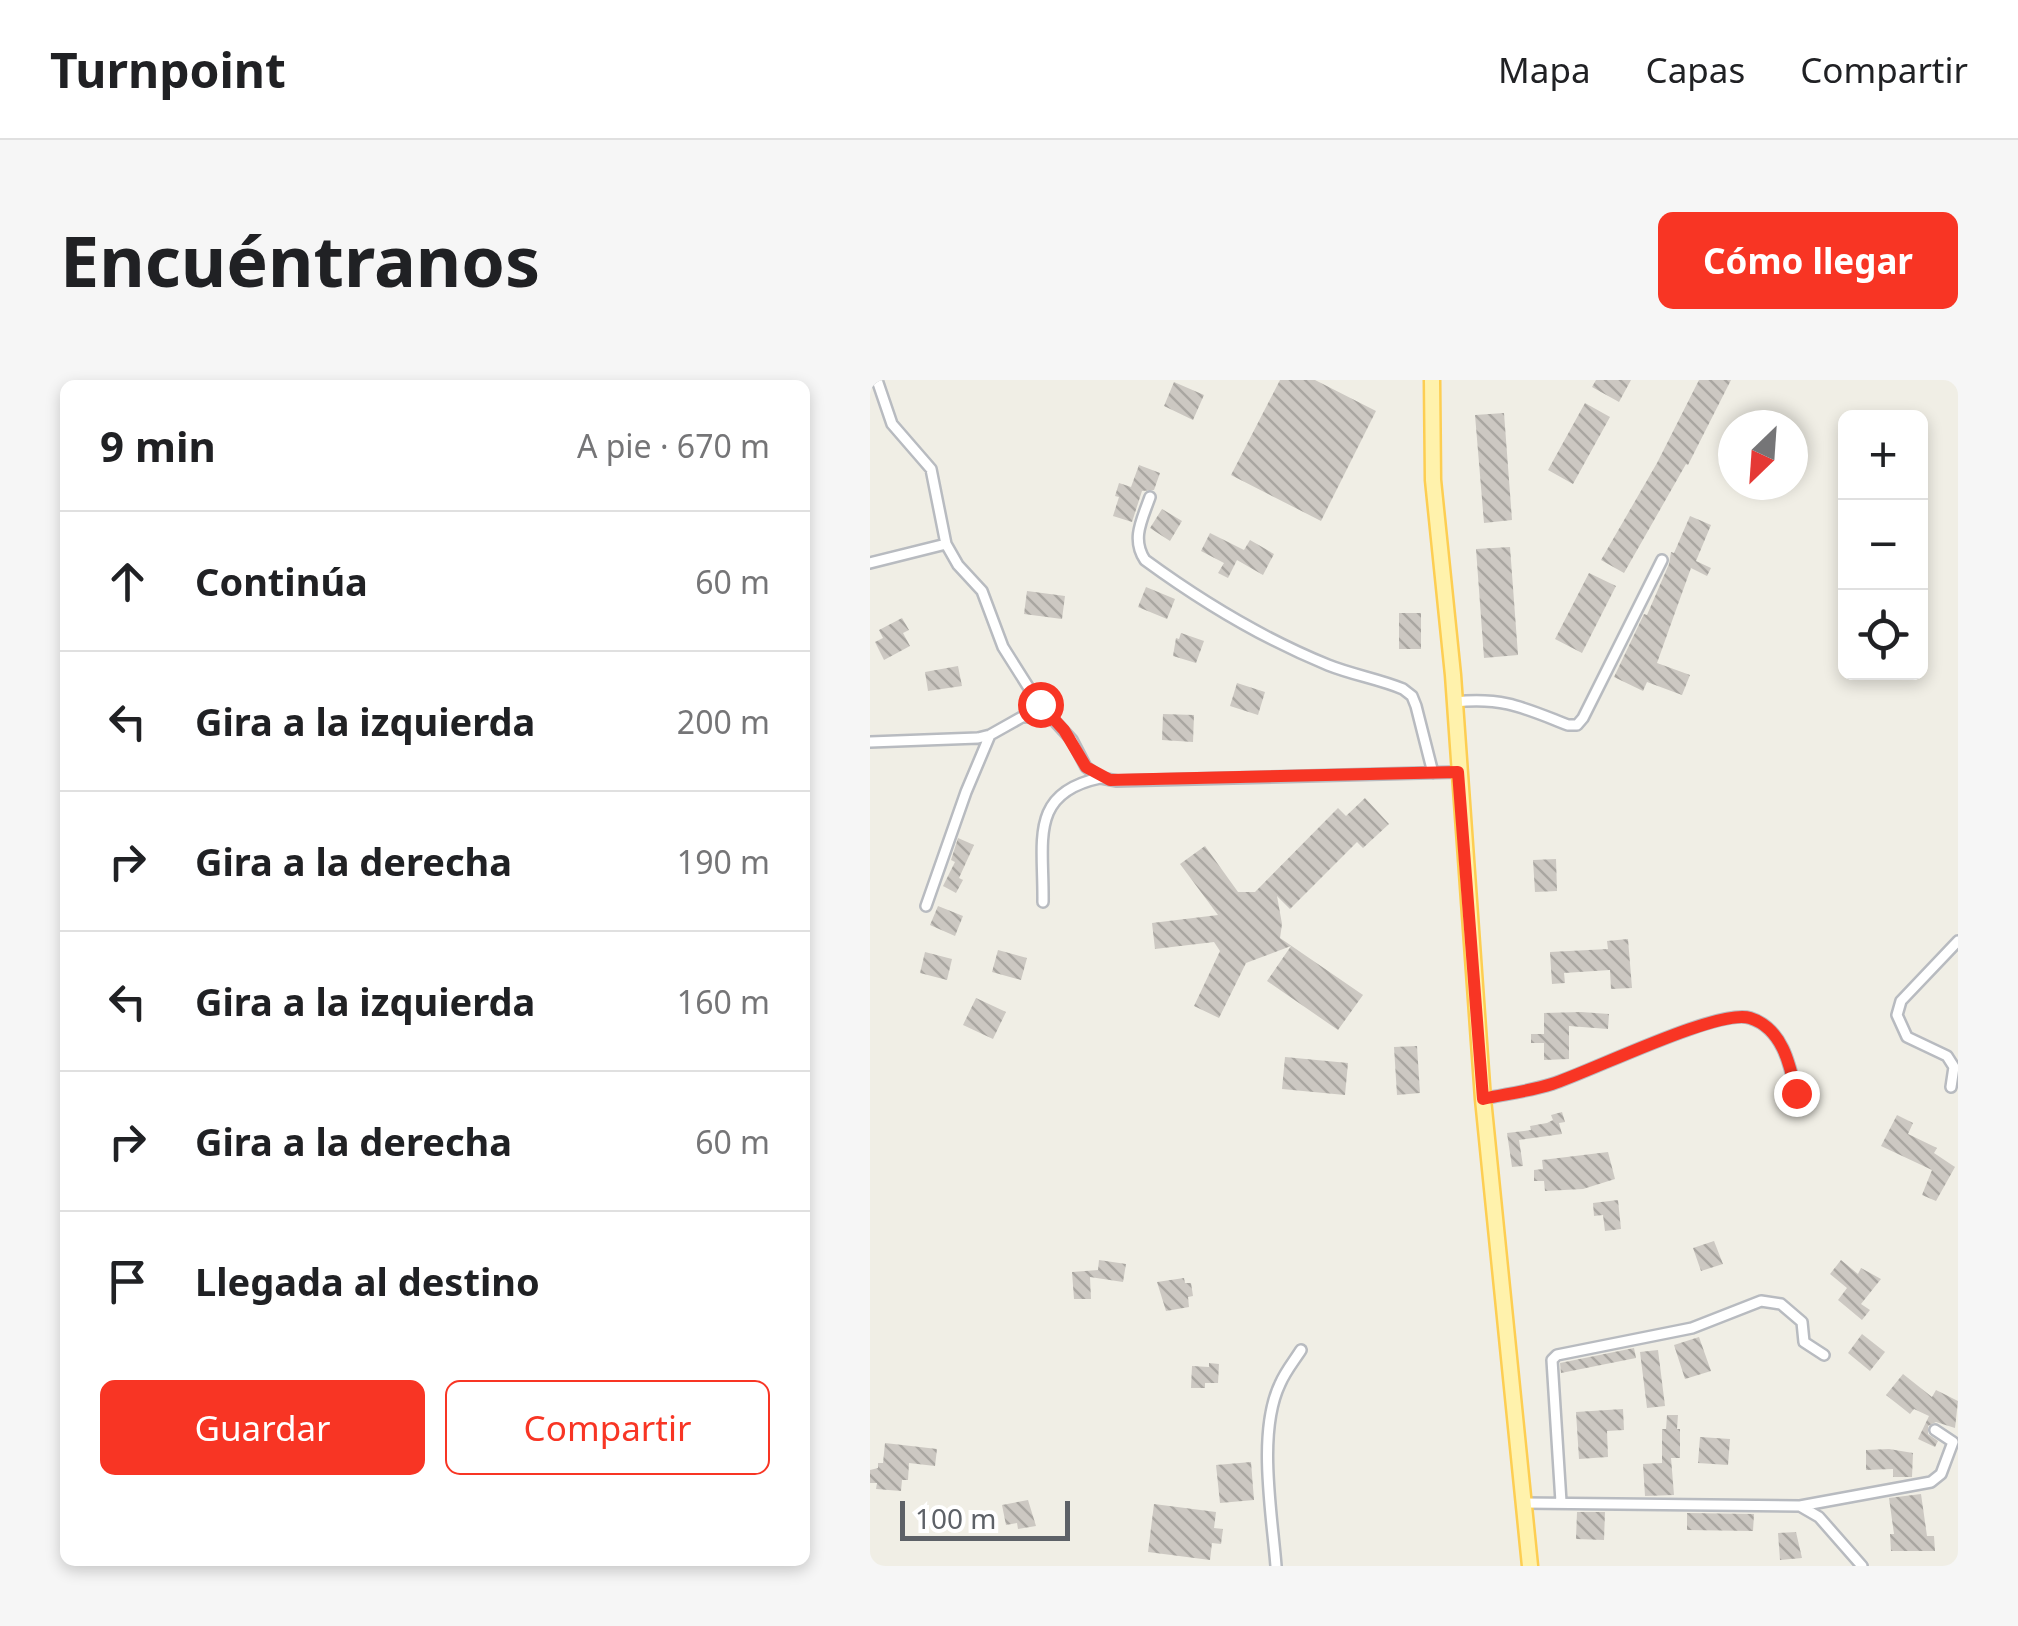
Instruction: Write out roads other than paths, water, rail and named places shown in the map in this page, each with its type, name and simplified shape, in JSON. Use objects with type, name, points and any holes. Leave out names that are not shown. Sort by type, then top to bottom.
[{"type":"main road","points":[[1432,380],[1434,480],[1455,702],[1483,1099],[1530,1566]]},
{"type":"street","points":[[877,380],[892,424],[931,469],[946,544],[958,565],[982,591],[1002,647],[1048,716],[1064,730],[1086,767],[1101,778]]},
{"type":"street","points":[[1150,497],[1137,536],[1138,549],[1145,560],[1246,625],[1303,654],[1403,688],[1416,706],[1434,773]]},
{"type":"street","points":[[870,564],[946,544]]},
{"type":"street","points":[[1455,702],[1508,702],[1568,725],[1577,724],[1662,560]]},
{"type":"street","points":[[870,742],[990,735],[1022,717],[1048,716]]},
{"type":"street","points":[[926,906],[990,735]]},
{"type":"street","points":[[1043,902],[1044,825],[1050,805],[1074,784],[1101,778],[1117,781],[1458,772]]},
{"type":"street","points":[[1951,1087],[1954,1066],[1947,1056],[1907,1037],[1897,1016],[1901,1000],[1958,941]]},
{"type":"street","points":[[1483,1099],[1551,1084],[1710,1024],[1746,1016],[1767,1027],[1788,1055],[1796,1093]]},
{"type":"street","points":[[1561,1502],[1552,1360],[1558,1354],[1692,1328],[1761,1301],[1782,1304],[1802,1322],[1804,1342],[1824,1356]]},
{"type":"street","points":[[1276,1566],[1270,1525],[1271,1412],[1280,1384],[1301,1350]]},
{"type":"street","points":[[1522,1504],[1800,1506],[1931,1482],[1941,1474],[1953,1442],[1934,1430]]},
{"type":"street","points":[[1800,1506],[1820,1517],[1862,1566]]}]
